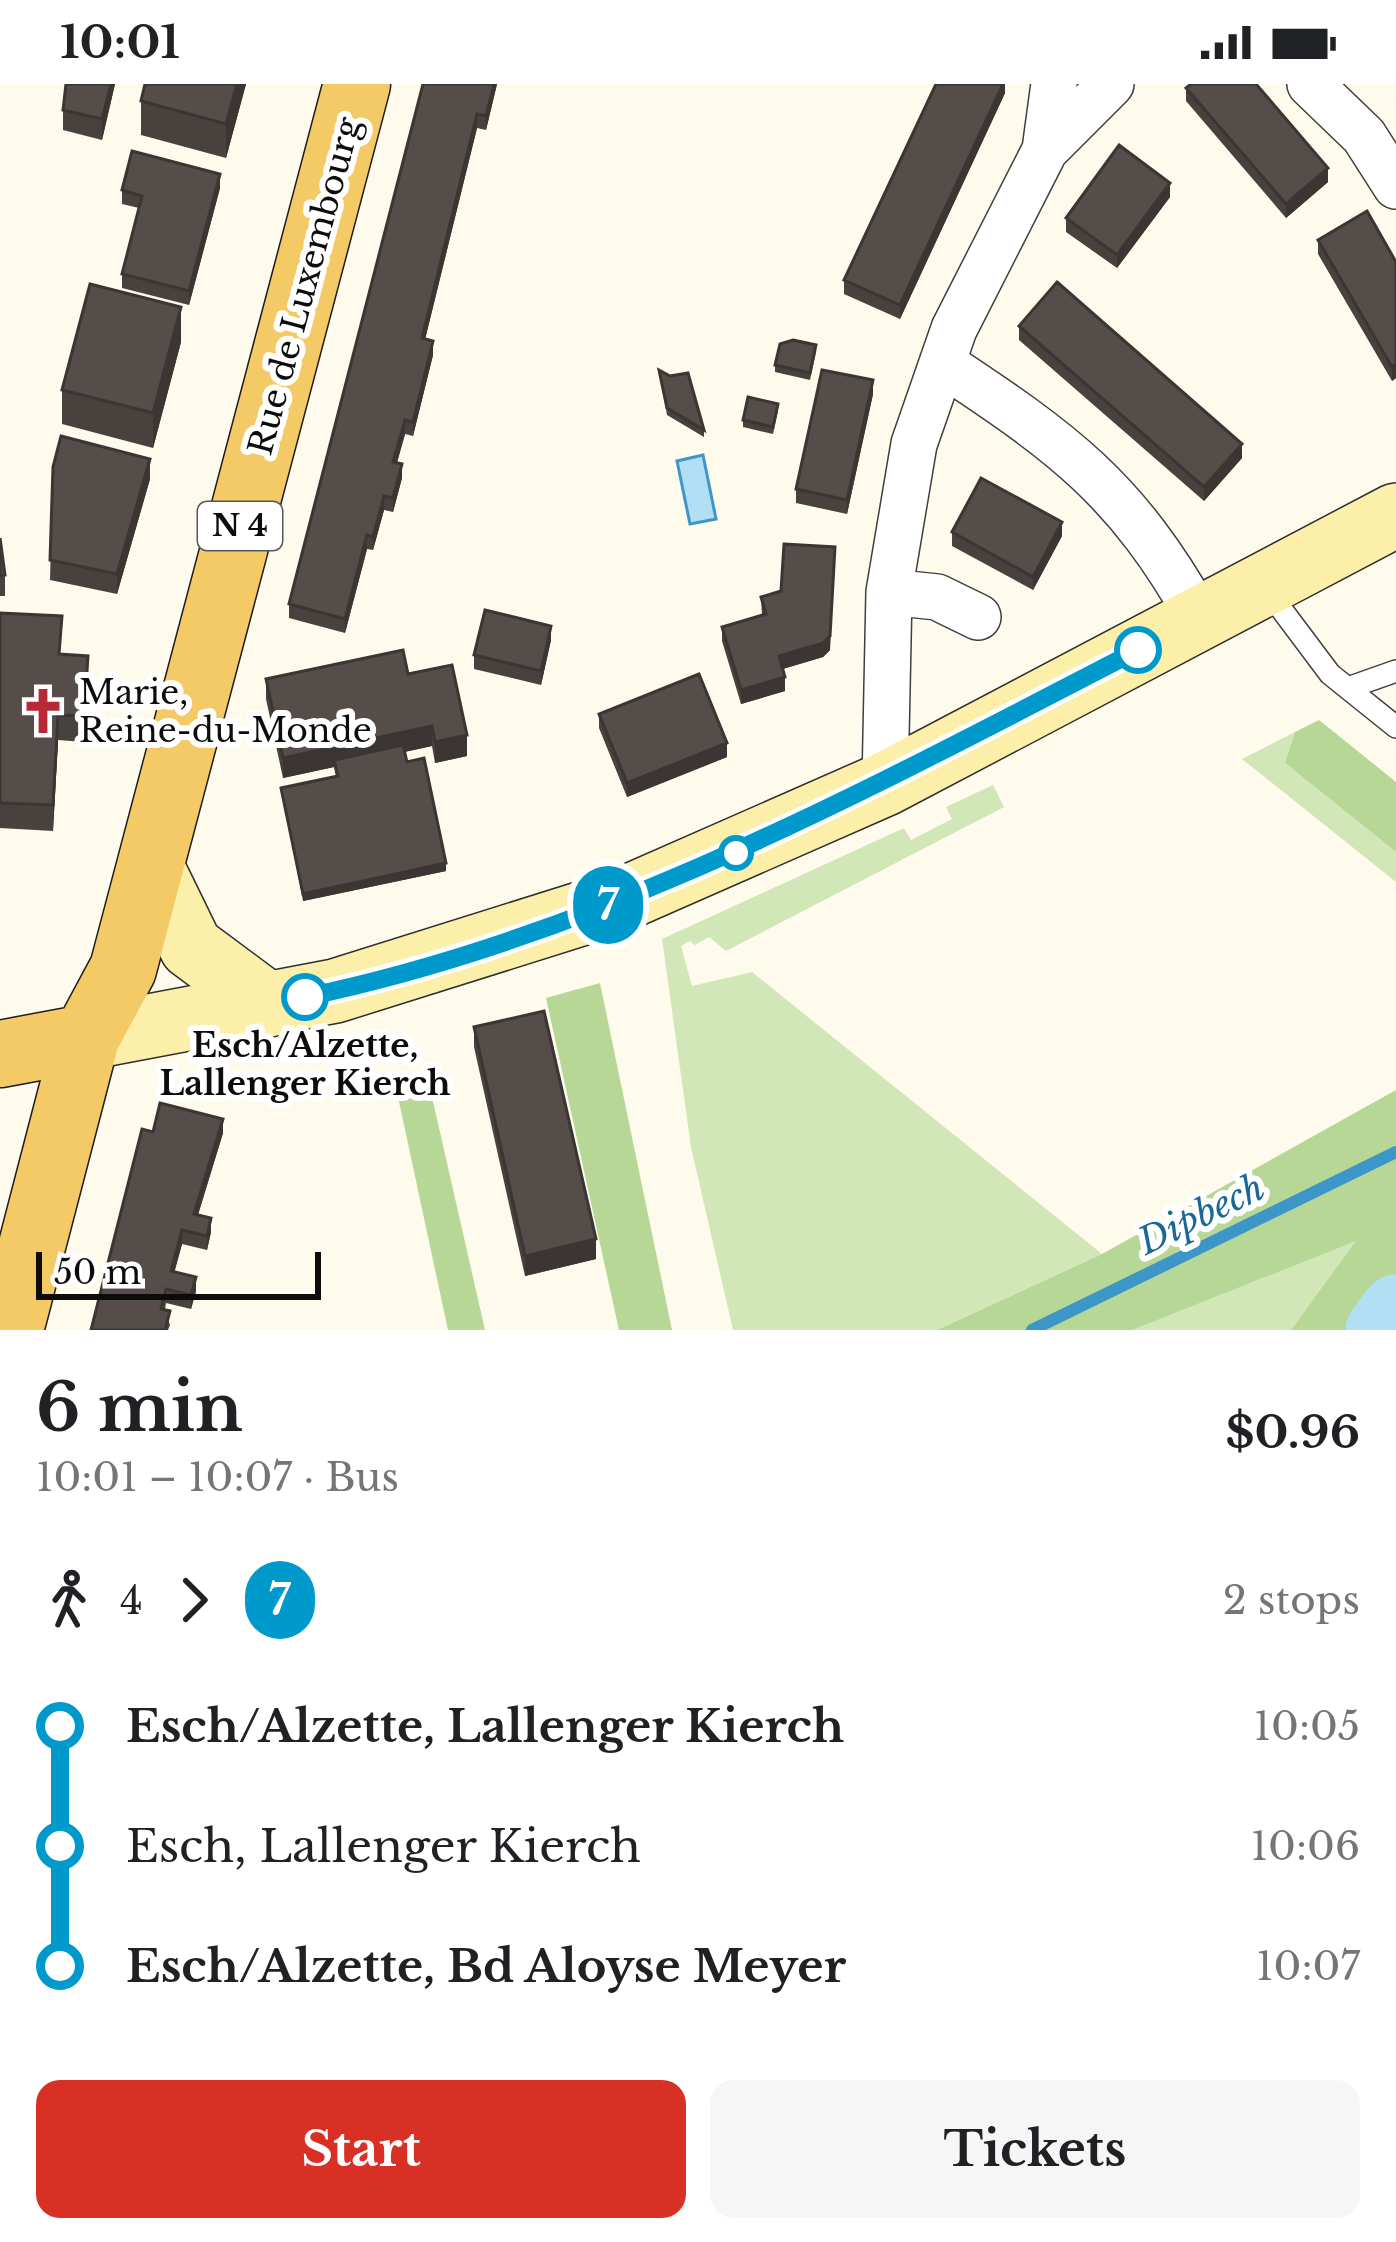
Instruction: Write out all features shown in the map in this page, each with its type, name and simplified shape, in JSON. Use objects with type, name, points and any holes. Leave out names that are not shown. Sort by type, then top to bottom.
[{"type":"main road","name":"Rue de Luxembourg","points":[[86,1038],[83,960],[315,84]]},
{"type":"main road","name":"Rue de Luxembourg","points":[[10,1330],[86,1038],[123,969],[357,84]]},
{"type":"main road","points":[[0,1054],[269,1004],[418,967],[613,904],[885,784],[1396,515]]},
{"type":"main road","points":[[151,866],[191,947],[269,1004]]},
{"type":"street","points":[[1045,150],[1054,84]]},
{"type":"street","points":[[885,784],[889,592],[914,444],[954,329],[1045,150],[1111,84]]},
{"type":"street","points":[[1310,84],[1364,136],[1396,187]]},
{"type":"street","points":[[943,362],[1057,438],[1115,493],[1199,618]]},
{"type":"street","points":[[889,592],[937,598],[978,617]]},
{"type":"lane","points":[[1263,585],[1288,625],[1348,688],[1396,727]]},
{"type":"lane","points":[[1348,688],[1396,671]]},
{"type":"green space","points":[[1319,720],[1396,782],[1396,852],[1285,763],[1295,732]]},
{"type":"green space","points":[[1295,732],[1285,763],[1396,852],[1396,882],[1242,759]]},
{"type":"green space","points":[[993,785],[1004,807],[726,951],[709,937],[681,946],[692,986],[752,972],[1102,1254],[937,1330],[733,1330],[691,1147],[662,939],[904,828],[911,840],[952,819],[946,807]]},
{"type":"green space","points":[[600,983],[672,1330],[619,1330],[546,998]]},
{"type":"green space","points":[[427,1075],[485,1330],[448,1330],[395,1083]]},
{"type":"green space","points":[[1396,1090],[1396,1330],[1291,1330],[1356,1241],[1132,1330],[937,1330],[1102,1254]]},
{"type":"green space","points":[[1358,1240],[1291,1330],[1132,1330],[1156,1318]]},
{"type":"water","points":[[703,455],[716,519],[690,524],[677,461]]},
{"type":"building","points":[[66,84],[111,84],[102,119],[63,110]]},
{"type":"building","points":[[145,84],[237,84],[226,124],[141,101]]},
{"type":"building","points":[[423,84],[494,84],[486,116],[477,114],[422,338],[433,341],[413,422],[405,420],[393,462],[402,464],[393,498],[384,496],[373,537],[367,535],[345,619],[289,604]]},
{"type":"building","points":[[936,84],[1003,84],[900,305],[844,280]]},
{"type":"building","points":[[1191,84],[1256,84],[1328,168],[1286,204],[1186,88]]},
{"type":"building","points":[[1119,145],[1170,183],[1117,255],[1066,218]]},
{"type":"building","points":[[132,151],[220,174],[189,291],[122,274],[142,196],[122,190]]},
{"type":"building","points":[[1367,211],[1396,262],[1396,364],[1392,367],[1318,240]]},
{"type":"building","points":[[1057,282],[1242,444],[1204,487],[1019,326]]},
{"type":"building","points":[[90,284],[181,307],[153,413],[62,390]]},
{"type":"building","points":[[793,340],[816,345],[810,373],[775,365],[780,344]]},
{"type":"building","points":[[659,370],[670,376],[688,373],[704,430],[667,408]]},
{"type":"building","points":[[822,370],[873,380],[847,500],[796,489]]},
{"type":"building","points":[[748,397],[778,404],[773,427],[743,420]]},
{"type":"building","points":[[61,436],[150,459],[117,574],[50,560],[53,467]]},
{"type":"building","points":[[981,478],[1062,522],[1033,577],[952,532]]},
{"type":"building","points":[[0,538],[5,575],[0,576]]},
{"type":"building","points":[[784,544],[835,547],[830,636],[823,643],[779,656],[785,677],[741,690],[722,627],[766,614],[761,597],[781,591]]},
{"type":"building","points":[[485,610],[551,626],[541,671],[474,655]]},
{"type":"building","name":"Marie, Reine-du-Monde","points":[[0,613],[62,616],[59,654],[88,656],[84,716],[58,715],[53,805],[0,803]]},
{"type":"building","points":[[403,650],[408,674],[452,665],[467,735],[435,742],[432,726],[283,758],[266,679]]},
{"type":"building","points":[[699,674],[727,743],[627,783],[599,714]]},
{"type":"building","points":[[403,745],[407,762],[424,758],[446,863],[303,894],[281,788],[338,776],[334,760]]},
{"type":"building","points":[[544,1011],[596,1239],[525,1256],[474,1027]]},
{"type":"building","points":[[160,1103],[223,1119],[194,1214],[211,1218],[207,1236],[182,1230],[171,1271],[196,1277],[191,1295],[166,1289],[161,1309],[170,1311],[165,1330],[91,1330],[142,1129],[153,1132]]},
{"type":"waterway","name":"Dipbech","points":[[1032,1330],[1396,1152]]},
{"type":"waterway","points":[[1380,1330],[1396,1309]]},
{"type":"bus line","name":"7","points":[[305,997],[470,952],[613,904],[730,856],[885,784],[1138,650]]},
{"type":"place","name":"Marie, Reine-du-Monde","points":[[43,711]]},
{"type":"place","name":"Esch/Alzette, Lallenger Kierch","points":[[305,997]]}]
